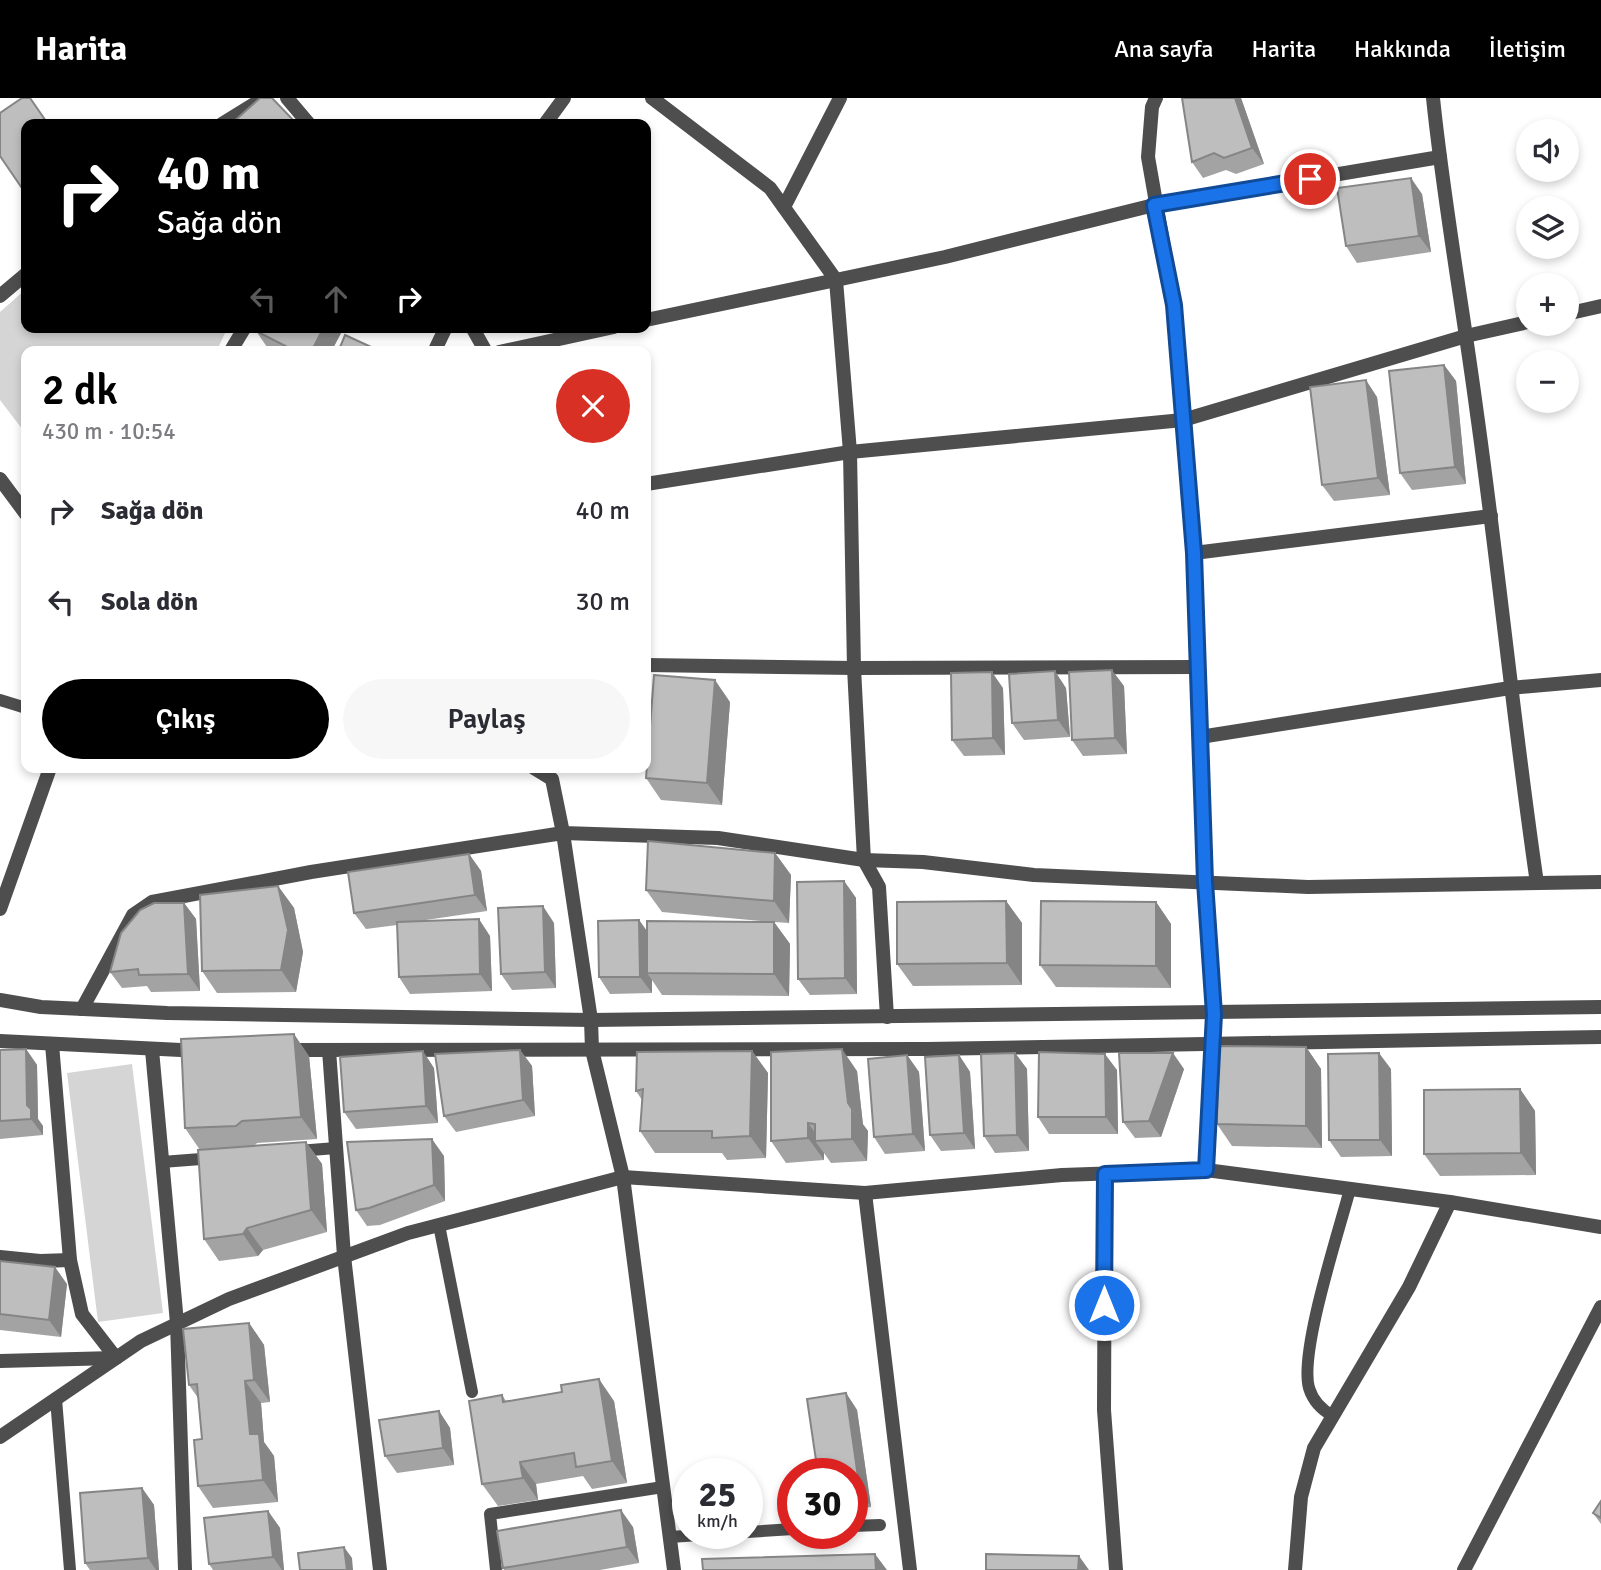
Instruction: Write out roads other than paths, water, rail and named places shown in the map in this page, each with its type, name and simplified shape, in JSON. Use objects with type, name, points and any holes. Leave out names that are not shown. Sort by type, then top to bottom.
[{"type":"street","points":[[230,119],[264,98]]},
{"type":"street","points":[[287,98],[305,119]]},
{"type":"street","points":[[549,119],[564,98]]},
{"type":"street","points":[[652,98],[770,188],[836,280],[850,452],[854,668],[864,860],[880,887],[887,1017]]},
{"type":"street","points":[[784,207],[840,98]]},
{"type":"street","points":[[1156,98],[1152,107],[1148,158],[1154,205],[1174,305],[1194,553],[1205,882],[1214,1014],[1206,1170]]},
{"type":"street","points":[[1433,98],[1537,883]]},
{"type":"street","points":[[651,319],[836,280],[1154,205],[1440,157]]},
{"type":"street","points":[[0,296],[21,278]]},
{"type":"street","points":[[1579,311],[1601,306]]},
{"type":"street","points":[[651,483],[850,452],[1183,421],[1466,336],[1516,325]]},
{"type":"street","points":[[527,346],[586,333]]},
{"type":"street","points":[[0,479],[21,507]]},
{"type":"street","points":[[1194,553],[1490,516]]},
{"type":"street","points":[[651,665],[854,668],[1198,667]]},
{"type":"street","points":[[1200,737],[1510,688],[1601,680]]},
{"type":"street","points":[[0,909],[48,773]]},
{"type":"street","points":[[553,774],[590,1020],[592,1050],[623,1177],[674,1570]]},
{"type":"street","points":[[82,1009],[134,915],[152,902],[311,872],[562,833],[718,838],[864,860],[923,862],[1034,875],[1308,887],[1601,882]]},
{"type":"street","points":[[0,1000],[82,1009],[590,1020],[1601,1007]]},
{"type":"street","points":[[275,1050],[1212,1046],[1601,1037]]},
{"type":"street","points":[[0,1041],[152,1050],[222,1051]]},
{"type":"street","points":[[52,1044],[70,1260],[82,1314],[116,1358]]},
{"type":"street","points":[[152,1050],[177,1323],[185,1570]]},
{"type":"street","points":[[329,1050],[344,1256],[380,1570]]},
{"type":"street","points":[[0,1437],[116,1358],[177,1323],[229,1299],[344,1256],[439,1225],[623,1177],[865,1193],[1105,1174],[1206,1170],[1450,1202],[1601,1227]]},
{"type":"street","points":[[1105,1174],[1104,1410],[1116,1570]]},
{"type":"street","points":[[865,1193],[910,1570]]},
{"type":"street","points":[[1295,1570],[1301,1497],[1314,1448],[1409,1287],[1450,1202]]},
{"type":"street","points":[[0,1257],[40,1261],[70,1260]]},
{"type":"street","points":[[1470,1567],[1601,1307]]},
{"type":"street","points":[[0,1361],[116,1358]]},
{"type":"lane","points":[[0,700],[21,706]]},
{"type":"lane","points":[[283,1153],[336,1148]]},
{"type":"lane","points":[[162,1162],[229,1157]]},
{"type":"lane","points":[[1333,1416],[1312,1396],[1307,1368],[1324,1287],[1350,1189]]},
{"type":"lane","points":[[439,1225],[472,1392]]},
{"type":"lane","points":[[56,1399],[70,1570]]},
{"type":"lane","points":[[496,1570],[491,1514],[663,1487]]},
{"type":"lane","points":[[868,1525],[880,1525]]}]
